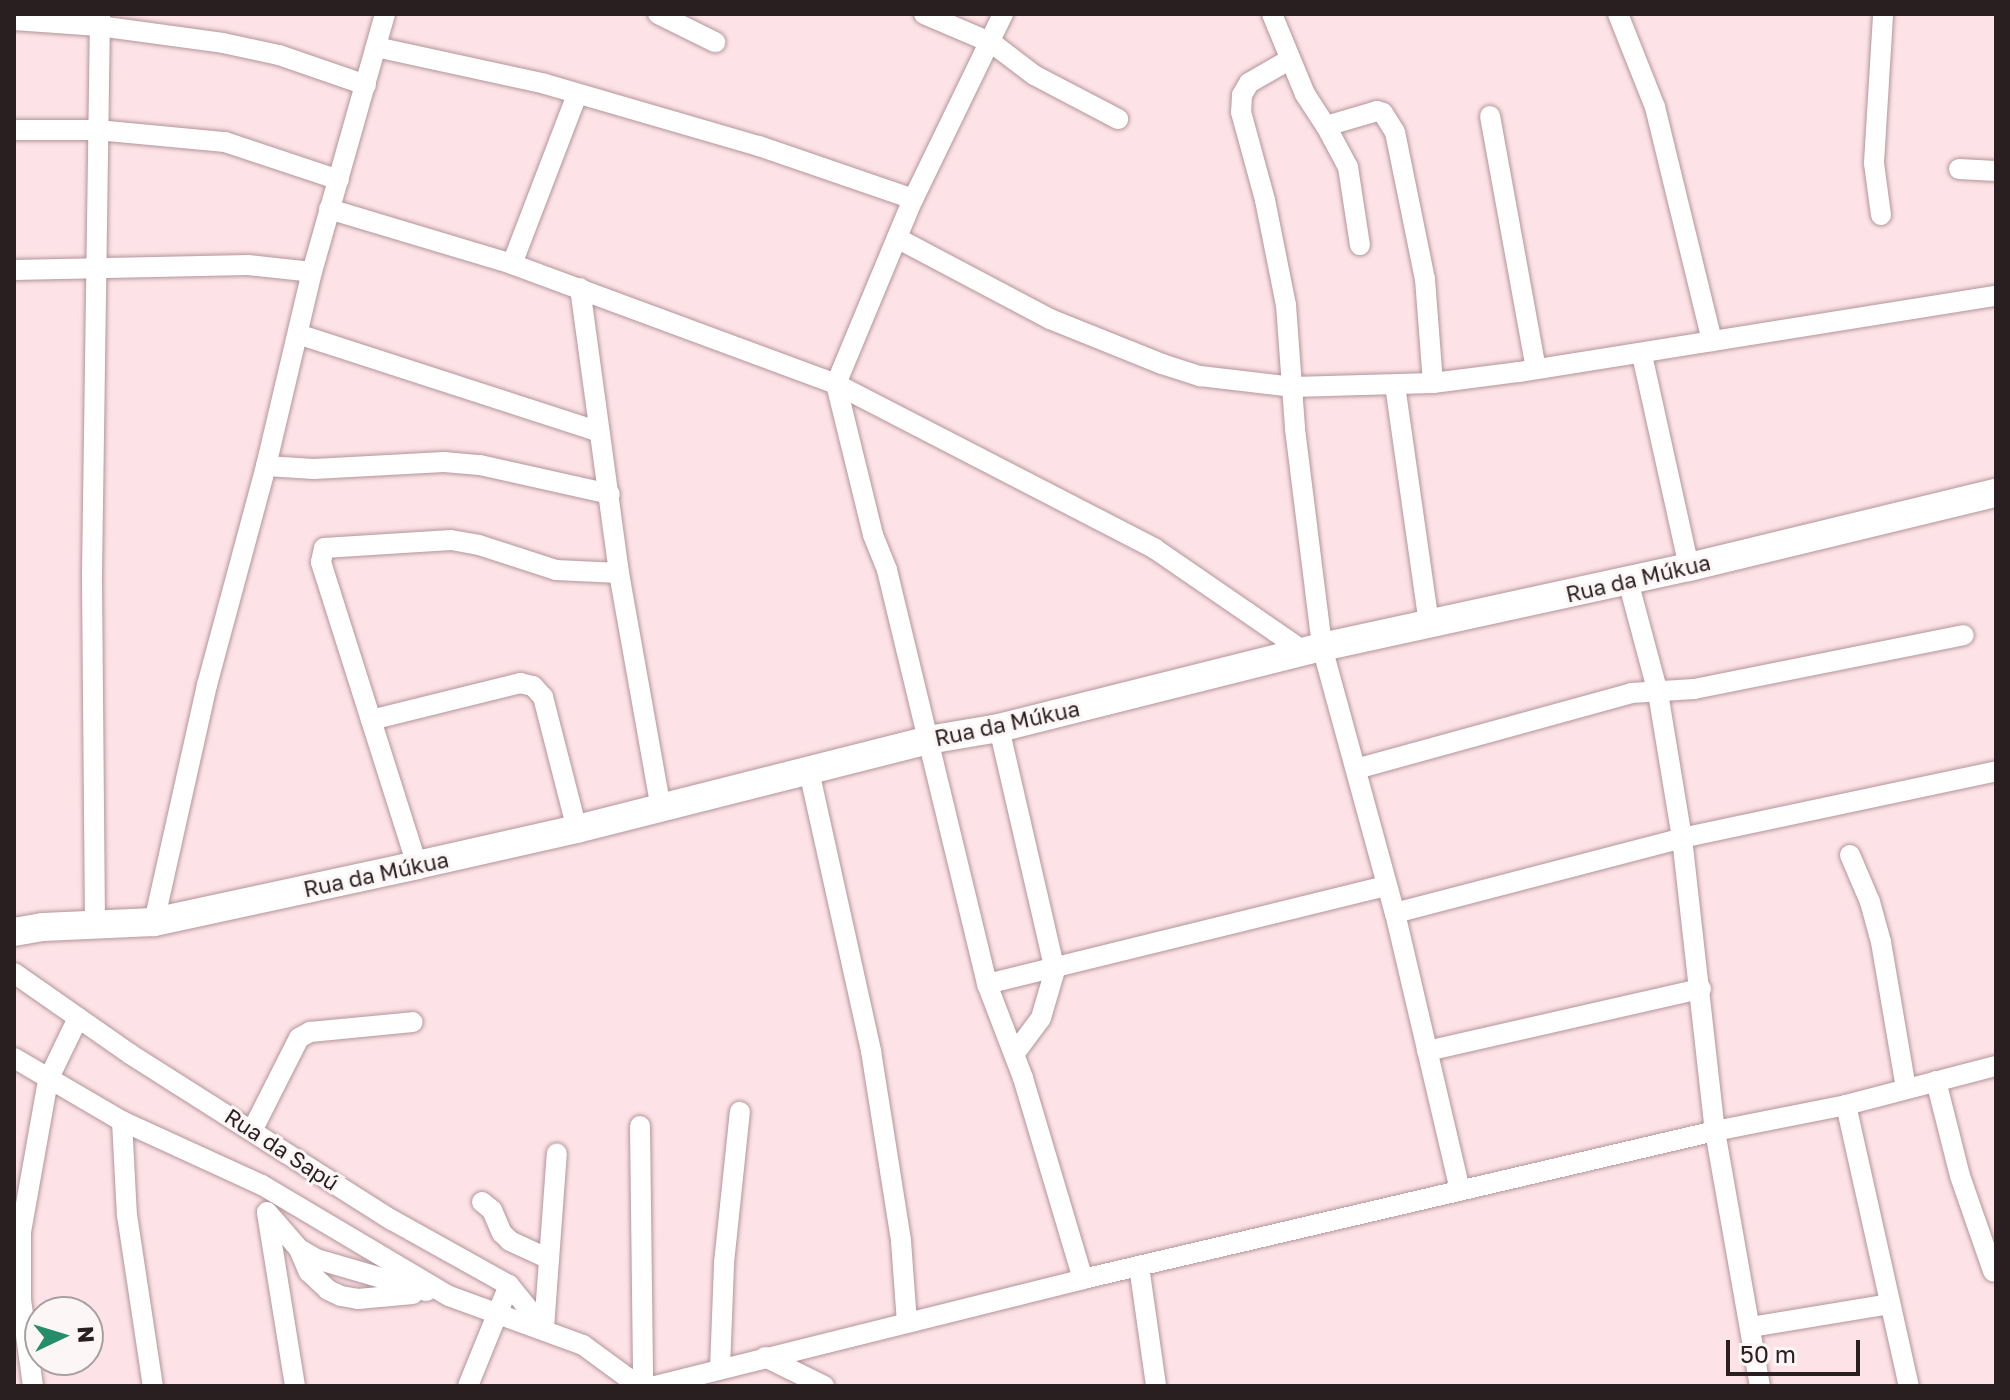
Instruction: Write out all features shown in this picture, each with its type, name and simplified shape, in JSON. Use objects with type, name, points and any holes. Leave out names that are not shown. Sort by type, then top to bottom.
[{"type":"street","points":[[154,922],[207,685],[266,466],[312,272],[385,14]]},
{"type":"street","points":[[658,14],[715,42]]},
{"type":"street","points":[[924,14],[992,43],[1034,75],[1118,119]]},
{"type":"street","points":[[1003,14],[992,43],[913,199],[836,384],[873,535],[887,570],[987,984],[1015,1053],[1083,1279]]},
{"type":"street","points":[[1272,14],[1289,60],[1348,167],[1360,245]]},
{"type":"street","points":[[1618,14],[1662,129],[1712,341]]},
{"type":"street","points":[[1881,215],[1874,153],[1883,14]]},
{"type":"street","points":[[14,20],[99,20],[254,49],[366,85]]},
{"type":"street","points":[[95,924],[92,574],[99,20]]},
{"type":"street","points":[[376,47],[577,95],[759,146],[913,199]]},
{"type":"street","points":[[1289,60],[1249,83],[1242,95],[1241,112],[1265,200],[1286,305],[1313,650],[1356,769],[1395,913],[1460,1191]]},
{"type":"street","points":[[512,264],[577,95]]},
{"type":"street","points":[[1326,126],[1377,111],[1383,113],[1395,132],[1425,279],[1433,383]]},
{"type":"street","points":[[1490,116],[1536,368]]},
{"type":"street","points":[[14,130],[97,130],[225,142],[339,180]]},
{"type":"street","points":[[1959,169],[1996,171]]},
{"type":"street","points":[[329,209],[512,264],[836,384],[1155,549],[1313,650]]},
{"type":"street","points":[[897,238],[1050,319],[1148,359],[1200,376],[1293,387],[1433,383],[1642,355],[1996,296]]},
{"type":"street","points":[[14,270],[248,265],[312,272]]},
{"type":"street","points":[[580,288],[619,573],[661,808]]},
{"type":"street","points":[[298,334],[599,432]]},
{"type":"street","points":[[1642,355],[1689,567]]},
{"type":"street","points":[[1395,385],[1429,623]]},
{"type":"street","points":[[266,466],[314,469],[444,462],[480,465],[610,494]]},
{"type":"street","name":"Rua da Múkua","points":[[14,932],[154,922],[417,865],[577,829],[928,740],[999,728],[1313,650],[1689,567],[1996,493]]},
{"type":"street","points":[[417,865],[321,562],[324,548],[451,540],[479,545],[556,570],[619,573]]},
{"type":"street","points":[[1628,581],[1658,693],[1682,838],[1715,1131],[1760,1386]]},
{"type":"street","points":[[1356,769],[1631,693],[1694,689],[1964,635]]},
{"type":"street","points":[[371,720],[520,683],[533,686],[543,697],[577,829]]},
{"type":"street","points":[[999,728],[1055,970],[1041,1018],[1015,1053]]},
{"type":"street","points":[[809,771],[871,1051],[901,1241],[907,1322]]},
{"type":"street","points":[[1395,913],[1682,838],[1959,776],[1996,771]]},
{"type":"street","points":[[1850,855],[1870,902],[1884,955],[1906,1089]]},
{"type":"street","points":[[987,984],[1055,970],[1386,886]]},
{"type":"street","name":"Rua da Sapú","points":[[14,973],[78,1018],[392,1220],[509,1285],[544,1328]]},
{"type":"street","points":[[1427,1051],[1701,989]]},
{"type":"street","points":[[33,1386],[18,1300],[21,1232],[48,1080],[78,1018]]},
{"type":"street","points":[[253,1129],[299,1038],[310,1032],[413,1022]]},
{"type":"street","name":"Rua da Sapú","points":[[14,1058],[122,1121],[262,1185],[449,1296],[495,1316],[544,1328],[583,1345],[641,1386]]},
{"type":"street","points":[[655,1386],[1083,1279],[1715,1131],[1846,1105],[1996,1066]]},
{"type":"street","points":[[1936,1081],[1960,1176],[1993,1271]]},
{"type":"street","points":[[1846,1105],[1909,1386]]},
{"type":"street","points":[[720,1369],[724,1263],[740,1112]]},
{"type":"street","points":[[122,1121],[127,1215],[153,1386]]},
{"type":"street","points":[[640,1126],[641,1386]]},
{"type":"street","points":[[544,1328],[557,1153]]},
{"type":"street","points":[[262,1185],[295,1386]]},
{"type":"street","points":[[482,1202],[492,1210],[502,1233],[510,1241],[549,1259]]},
{"type":"street","points":[[267,1212],[299,1249],[335,1268],[449,1296]]},
{"type":"street","points":[[1139,1266],[1156,1386]]},
{"type":"street","points":[[468,1386],[509,1285]]},
{"type":"street","points":[[1751,1327],[1890,1304]]},
{"type":"street","points":[[765,1357],[824,1386]]}]
